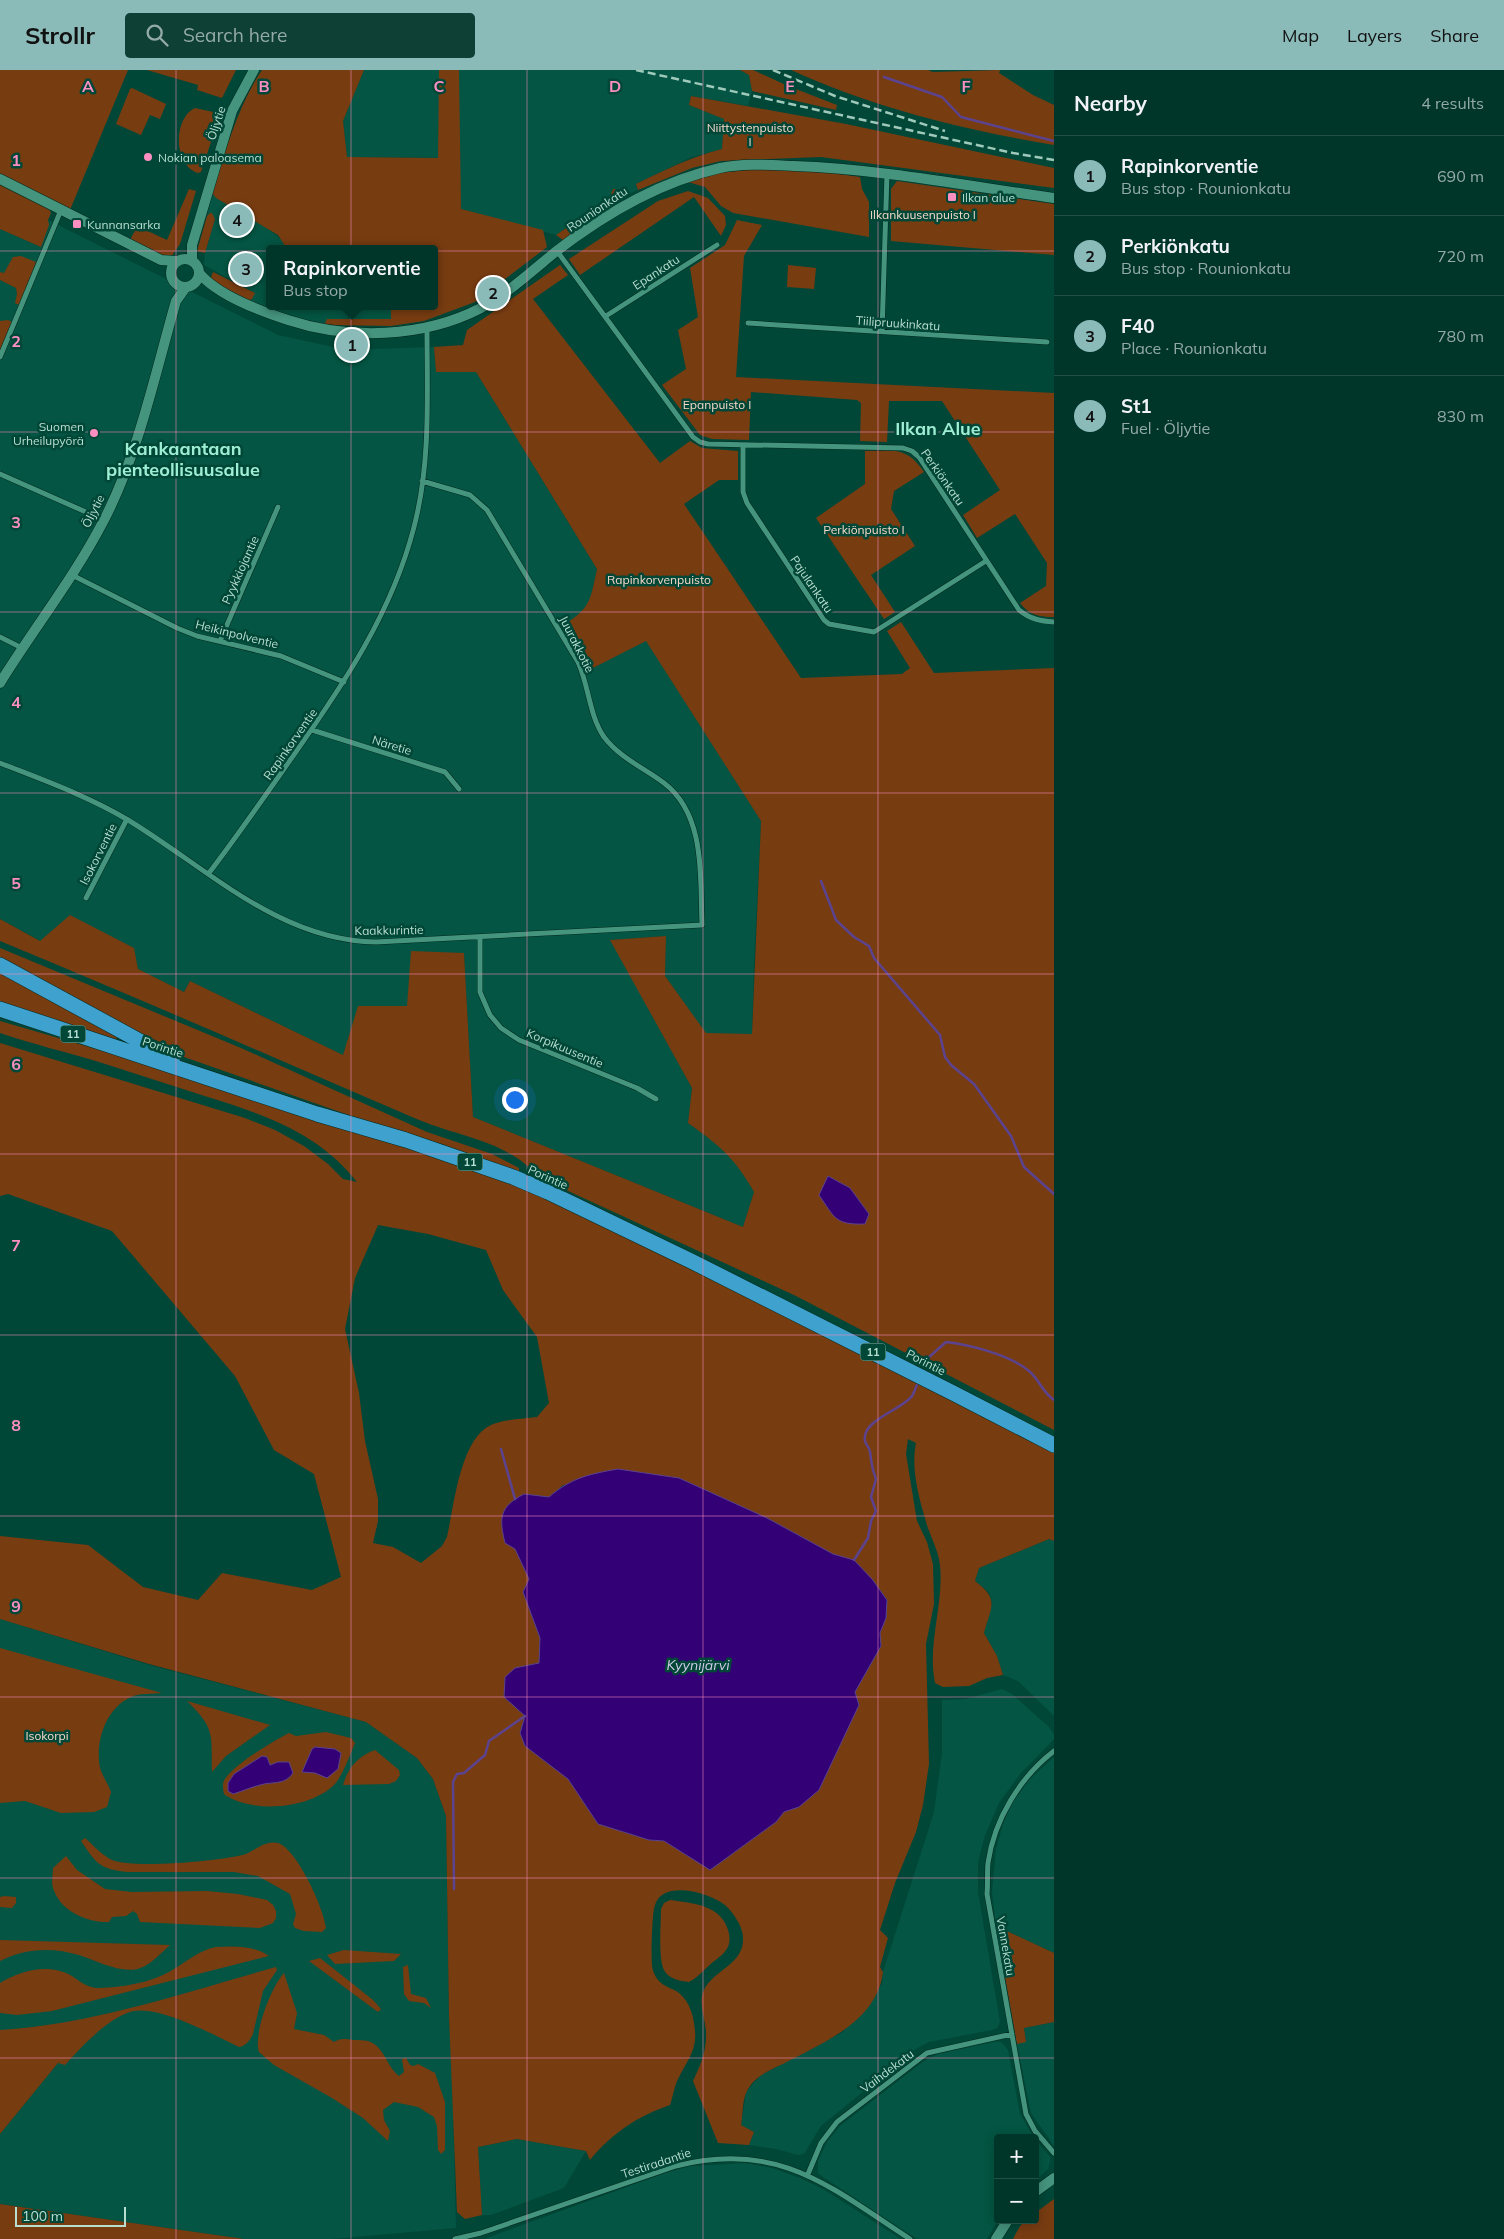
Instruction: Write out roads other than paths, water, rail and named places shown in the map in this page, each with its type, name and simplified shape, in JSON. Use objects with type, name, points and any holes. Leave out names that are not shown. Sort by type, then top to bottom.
[{"type":"highway","points":[[0,965],[147,1045],[220,1075],[240,1087]]},
{"type":"highway","name":"Porintie","points":[[0,1009],[317,1114],[478,1164],[548,1192],[752,1292],[1054,1445]]},
{"type":"main road","name":"Öljytie","points":[[184,260],[192,245],[232,111],[254,70]]},
{"type":"main road","name":"Rounionkatu","points":[[200,274],[210,285],[267,312],[310,326],[361,333],[426,328],[480,308],[498,297],[557,251],[635,198],[690,175],[715,169],[744,165],[823,167],[887,174],[1054,198]]},
{"type":"main road","points":[[0,179],[162,260],[171,272],[175,283],[190,286],[200,274],[198,266],[184,260],[162,260]]},
{"type":"main road","points":[[171,272],[184,260]]},
{"type":"main road","name":"Öljytie","points":[[0,683],[72,575],[104,520],[132,451],[176,301],[175,283]]},
{"type":"main road","name":"Rounionkatu","points":[[190,286],[210,285]]},
{"type":"main road","name":"Öljytie","points":[[176,301],[190,286]]},
{"type":"main road","points":[[1039,2189],[1054,2178]]},
{"type":"main road","points":[[996,2239],[1005,2224]]},
{"type":"street","points":[[882,332],[887,174]]},
{"type":"street","points":[[0,358],[62,210]]},
{"type":"street","name":"Epankatu","points":[[606,316],[717,245]]},
{"type":"street","name":"Perkiönkatu","points":[[557,251],[693,437],[700,442],[708,444],[881,446],[912,451],[919,457],[1019,610],[1028,617],[1038,621],[1054,622]]},
{"type":"street","name":"Tiilipruukinkatu","points":[[748,323],[1047,342]]},
{"type":"street","name":"Rapinkorventie","points":[[209,873],[312,730],[344,682],[380,618],[401,568],[414,526],[427,444],[426,328]]},
{"type":"street","name":"Pajulankatu","points":[[743,445],[743,492],[747,503],[824,620],[829,624],[874,632],[986,561]]},
{"type":"street","points":[[0,474],[104,520]]},
{"type":"street","name":"Juurakkotie","points":[[422,481],[464,492],[478,500],[487,510],[578,662],[584,676],[594,717],[602,733],[619,752],[657,778],[676,794],[694,829],[698,849],[702,925]]},
{"type":"street","name":"Pyykkiojantie","points":[[220,642],[278,507]]},
{"type":"street","name":"Heikinpolventie","points":[[72,575],[170,625],[197,636],[281,656],[344,682]]},
{"type":"street","points":[[0,638],[22,648]]},
{"type":"street","name":"Näretie","points":[[312,730],[445,772],[459,789]]},
{"type":"street","name":"Kaakkurintie","points":[[0,763],[59,786],[127,819],[269,913],[304,929],[331,937],[368,942],[480,938],[702,925]]},
{"type":"street","name":"Isokorventie","points":[[86,898],[127,819]]},
{"type":"street","name":"Korpikuusentie","points":[[480,938],[480,992],[490,1015],[501,1028],[519,1040],[637,1088],[656,1099]]},
{"type":"street","name":"Vannekatu","points":[[1054,1751],[1026,1777],[1009,1802],[994,1840],[988,1863],[987,1894],[1026,2114],[1035,2131],[1054,2154]]},
{"type":"street","name":"Vaihdekatu","points":[[808,2174],[821,2143],[837,2122],[928,2053],[1012,2034]]},
{"type":"street","name":"Testiradantie","points":[[455,2239],[478,2237],[668,2168],[700,2160],[741,2158],[764,2161],[808,2174],[910,2239]]},
{"type":"water","points":[[828,1176],[850,1188],[869,1214],[865,1224],[847,1223],[833,1215],[819,1195]]},
{"type":"water","name":"Kyynijärvi","points":[[618,1469],[679,1478],[767,1518],[833,1554],[854,1560],[872,1579],[887,1600],[886,1618],[880,1633],[881,1646],[855,1692],[859,1705],[819,1790],[799,1807],[784,1812],[776,1822],[710,1870],[664,1841],[649,1840],[598,1824],[568,1779],[525,1746],[520,1733],[525,1716],[504,1697],[505,1677],[515,1668],[539,1663],[540,1638],[523,1592],[529,1579],[515,1549],[505,1543],[502,1520],[505,1509],[524,1494],[549,1497],[573,1481]]},
{"type":"water","points":[[315,1747],[335,1749],[341,1753],[338,1769],[327,1778],[315,1773],[302,1772],[312,1749]]},
{"type":"water","points":[[262,1756],[267,1757],[270,1765],[278,1762],[289,1762],[293,1773],[290,1777],[280,1782],[260,1785],[233,1794],[228,1791],[228,1783],[234,1774]]},
{"type":"waterway","points":[[884,77],[942,97],[961,117],[1054,141]]},
{"type":"waterway","points":[[821,881],[836,920],[854,937],[869,946],[874,958],[940,1035],[945,1057],[951,1065],[974,1084],[1011,1136],[1024,1167],[1054,1194]]},
{"type":"waterway","points":[[928,1358],[946,1342],[990,1352],[1021,1365],[1036,1378],[1046,1393],[1054,1400]]},
{"type":"waterway","points":[[854,1560],[868,1538],[871,1521],[876,1511],[871,1497],[876,1479],[872,1468],[870,1451],[865,1441],[865,1434],[875,1421],[907,1401],[912,1396],[917,1385]]},
{"type":"waterway","points":[[501,1449],[515,1499]]},
{"type":"waterway","points":[[454,1889],[453,1782],[457,1774],[464,1773],[485,1755],[489,1741],[525,1716]]},
{"type":"railway","points":[[636,70],[1013,153],[1054,160]]},
{"type":"railway","points":[[773,70],[835,96],[945,131]]},
{"type":"place","name":"Nokian paloasema","points":[[148,157]]},
{"type":"place","name":"Ilkan alue","points":[[952,197]]},
{"type":"place","name":"St1","points":[[237,220]]},
{"type":"place","name":"Kunnansarka","points":[[77,224]]},
{"type":"place","name":"F40","points":[[246,269]]},
{"type":"place","name":"Perkiönkatu","points":[[493,293]]},
{"type":"place","name":"Rapinkorventie","points":[[352,345]]},
{"type":"place","name":"Suomen Urheilupyörä","points":[[94,433]]},
{"type":"district","name":"Ilkan Alue","points":[[938,428]]},
{"type":"district","name":"Kankaantaan pienteollisuusalue","points":[[183,458]]},
{"type":"park label","name":"Niittystenpuisto I","points":[[750,134]]},
{"type":"park label","name":"Ilkankuusenpuisto I","points":[[923,214]]},
{"type":"park label","name":"Epanpuisto I","points":[[717,404]]},
{"type":"park label","name":"Perkiönpuisto I","points":[[864,529]]},
{"type":"park label","name":"Rapinkorvenpuisto","points":[[659,579]]},
{"type":"park label","name":"Isokorpi","points":[[47,1735]]}]
